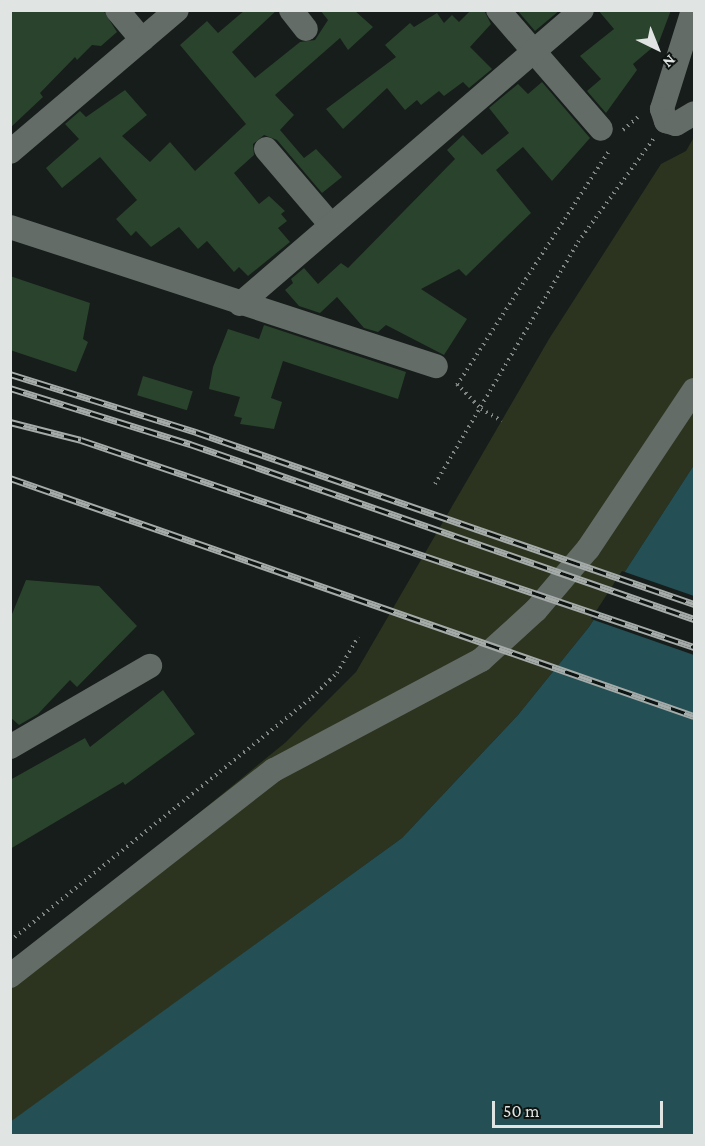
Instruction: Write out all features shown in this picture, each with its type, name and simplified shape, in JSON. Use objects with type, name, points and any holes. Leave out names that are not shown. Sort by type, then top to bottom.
[{"type":"street","points":[[117,10],[142,40]]},
{"type":"street","points":[[10,152],[177,10]]},
{"type":"street","points":[[291,10],[306,29]]},
{"type":"street","points":[[498,10],[610,139]]},
{"type":"street","points":[[240,304],[582,10]]},
{"type":"street","points":[[693,10],[662,109],[666,121],[684,123],[694,113]]},
{"type":"street","points":[[266,149],[331,225]]},
{"type":"street","points":[[10,227],[445,372]]},
{"type":"street","points":[[10,976],[274,770],[481,660],[536,610],[588,549],[694,390]]},
{"type":"street","points":[[10,747],[150,666]]},
{"type":"path","points":[[457,385],[610,139],[668,92]]},
{"type":"path","points":[[435,484],[578,242],[666,121]]},
{"type":"path","points":[[445,372],[481,409],[502,421]]},
{"type":"path","points":[[10,941],[312,697],[337,673],[358,637]]},
{"type":"green space","points":[[694,137],[694,465],[589,627],[518,715],[402,838],[11,1122],[11,966],[286,742],[356,672],[549,339],[661,164],[686,151]]},
{"type":"water","points":[[694,465],[694,1135],[11,1136],[10,1122],[402,838],[518,715],[589,627]]},
{"type":"pier","points":[[622,571],[694,596],[694,655],[591,619]]},
{"type":"building","points":[[10,10],[103,10],[117,32],[101,46],[92,45],[77,60],[75,57],[40,93],[43,97],[10,128]]},
{"type":"building","points":[[245,10],[277,10],[232,52],[255,78],[300,42],[315,40],[328,20],[320,10],[354,10],[373,27],[348,50],[340,38],[275,95],[294,115],[280,130],[304,158],[316,149],[342,177],[322,193],[277,140],[264,135],[253,144],[254,155],[234,173],[259,204],[269,196],[285,211],[281,214],[287,221],[278,228],[290,242],[248,276],[239,267],[234,272],[207,241],[198,249],[179,227],[151,247],[136,231],[131,236],[116,219],[137,200],[100,157],[62,188],[46,168],[79,139],[65,124],[80,111],[86,117],[125,90],[147,115],[122,136],[150,162],[170,142],[195,171],[246,124],[180,45],[207,21],[218,33]]},
{"type":"building","points":[[471,10],[484,10],[491,24],[470,47],[492,69],[469,88],[463,82],[444,96],[439,91],[421,105],[417,100],[405,110],[387,88],[343,129],[326,109],[396,57],[385,45],[410,23],[414,27],[437,13],[444,23],[452,15],[459,22]]},
{"type":"building","points":[[517,10],[560,10],[535,31]]},
{"type":"building","points":[[598,10],[671,10],[659,42],[633,64],[637,70],[606,113],[587,91],[601,79],[580,56],[614,29]]},
{"type":"building","points":[[542,82],[590,138],[552,181],[523,147],[496,170],[531,213],[466,276],[459,269],[421,289],[467,319],[444,355],[386,325],[378,332],[364,328],[337,297],[320,313],[299,306],[285,290],[293,283],[291,279],[304,268],[318,284],[341,263],[348,268],[455,159],[447,150],[463,135],[482,155],[509,133],[489,108],[518,84],[528,94]]},
{"type":"building","points":[[10,276],[90,303],[83,339],[88,342],[76,372],[10,350]]},
{"type":"building","points":[[264,325],[406,372],[398,399],[283,361],[271,398],[282,402],[274,429],[240,424],[242,418],[234,416],[240,397],[209,389],[213,367],[228,329],[259,339]]},
{"type":"building","points":[[143,376],[193,391],[187,410],[137,395]]},
{"type":"building","points":[[26,580],[99,586],[137,626],[77,687],[70,680],[38,714],[19,725],[10,717],[10,619]]},
{"type":"building","points":[[163,690],[195,734],[125,785],[123,782],[10,849],[10,780],[85,738],[90,747]]},
{"type":"railway","points":[[10,374],[196,432],[694,604]]},
{"type":"railway","points":[[10,388],[190,444],[694,619]]},
{"type":"railway","points":[[10,422],[81,440],[694,647]]},
{"type":"railway","points":[[10,478],[694,716]]}]
